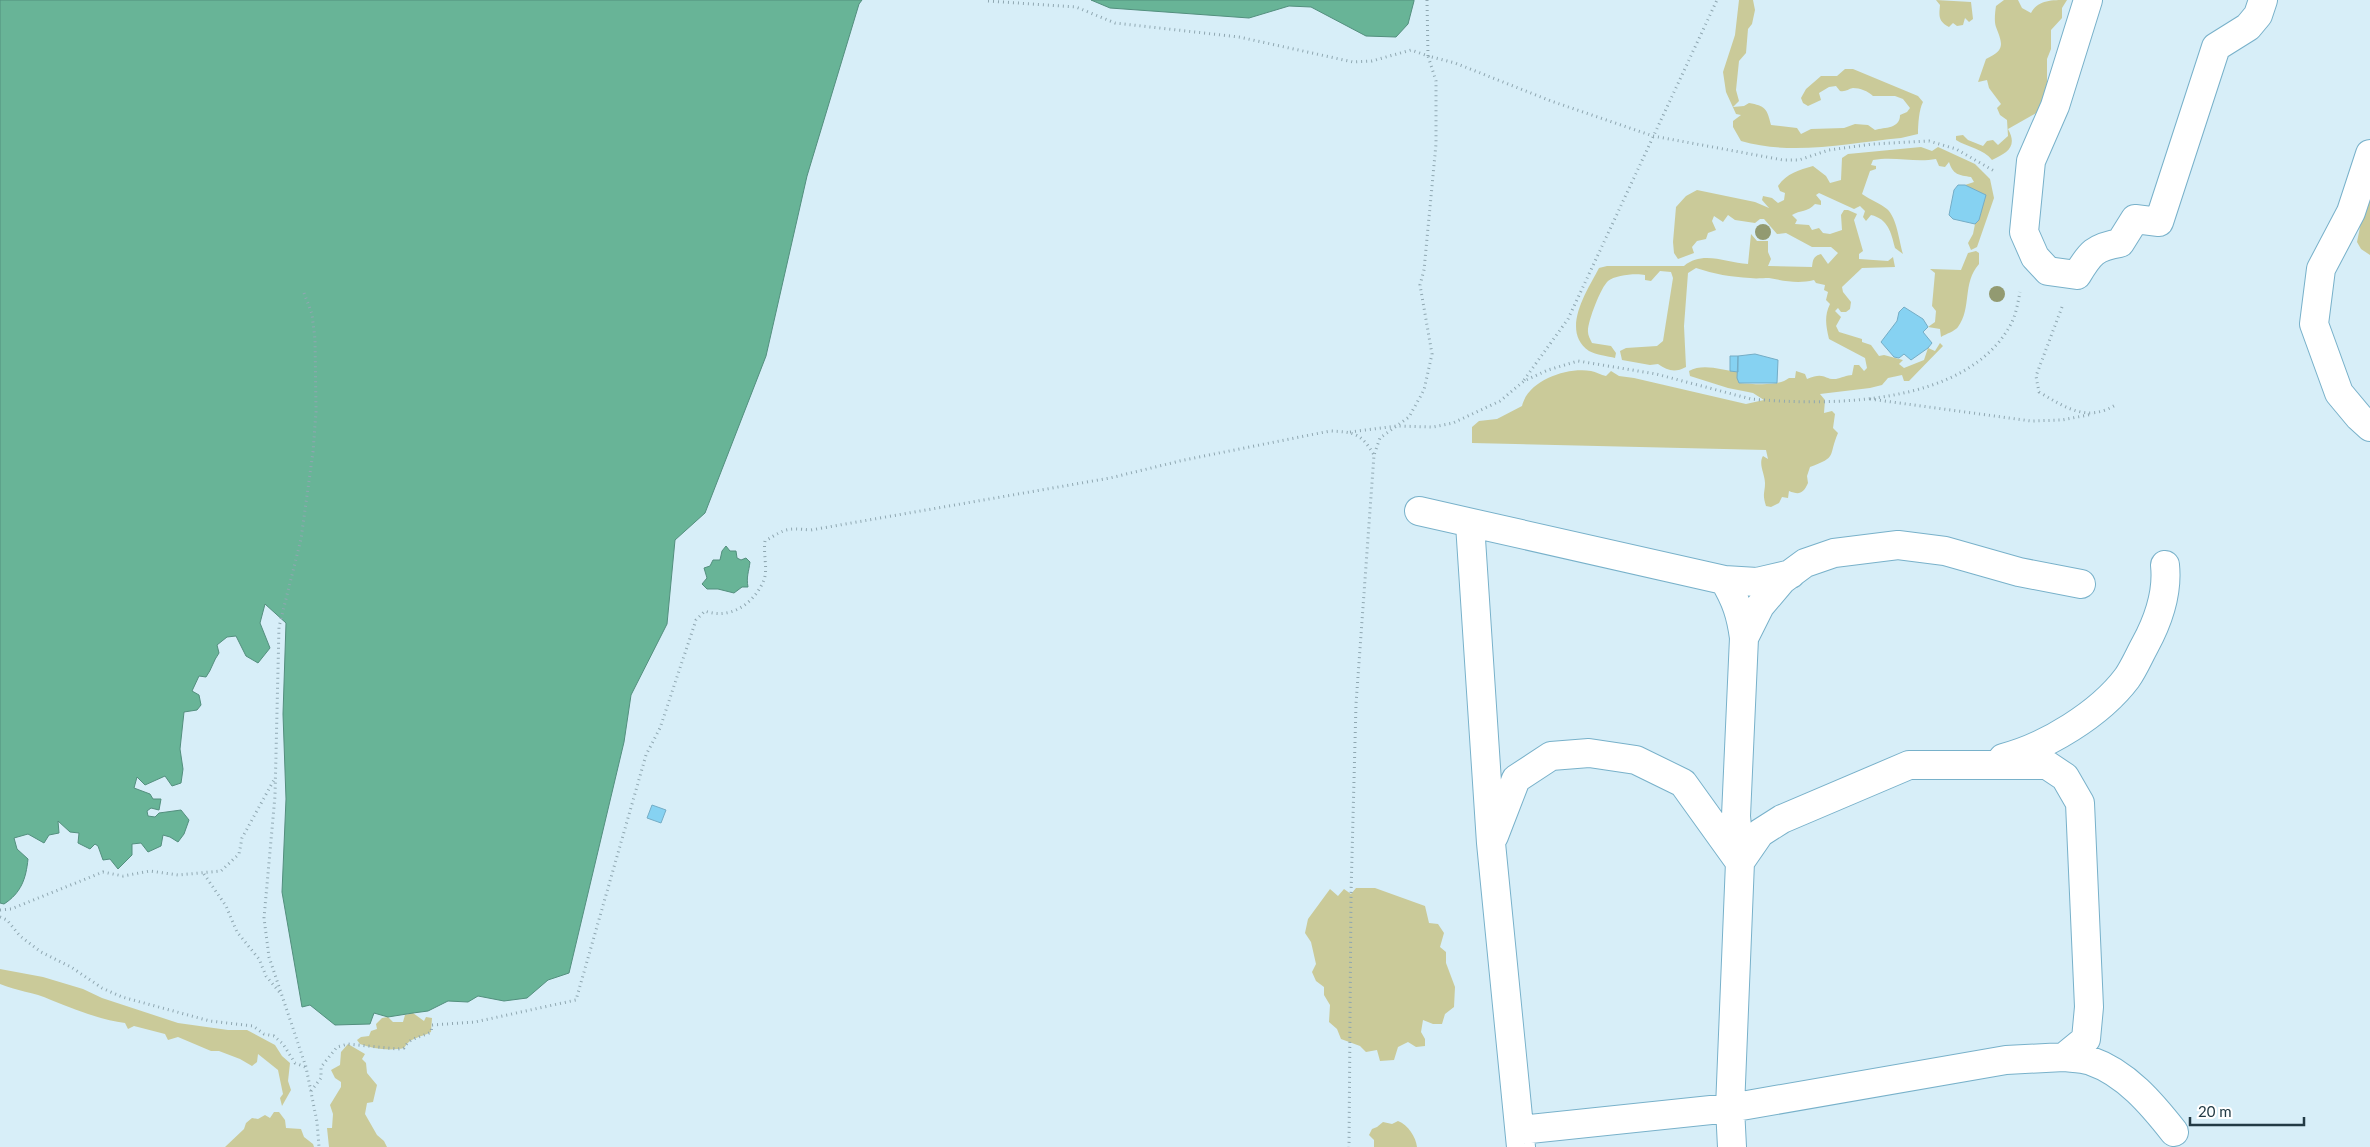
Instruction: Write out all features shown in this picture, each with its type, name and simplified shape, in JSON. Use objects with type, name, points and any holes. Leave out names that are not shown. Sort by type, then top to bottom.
[{"type":"street","points":[[2088,0],[2055,106],[2031,161],[2024,232],[2035,257],[2048,271],[2077,274],[2088,256],[2102,246],[2120,243],[2134,218],[2159,222],[2216,47],[2248,27],[2258,15],[2262,0]]},
{"type":"street","points":[[2370,154],[2351,212],[2321,269],[2314,324],[2331,366],[2339,393],[2370,427]]},
{"type":"street","points":[[1419,511],[1724,580],[1756,582],[1791,574]]},
{"type":"street","points":[[1470,524],[1491,844],[1520,1139],[1730,1108],[2006,1060],[2064,1057],[2090,1061],[2112,1071],[2133,1086],[2174,1132]]},
{"type":"street","points":[[1744,638],[1760,606],[1782,580],[1805,563],[1834,553],[1898,545],[1945,551],[2018,572],[2081,584]]},
{"type":"street","points":[[1973,766],[2026,752],[2066,732],[2095,710],[2127,679],[2158,622],[2166,577],[2165,565]]},
{"type":"street","points":[[1724,580],[1736,599],[1741,614],[1744,638],[1736,816],[1740,862],[1730,1108],[1732,1147]]},
{"type":"street","points":[[1491,844],[1516,779],[1551,756],[1589,753],[1636,760],[1683,783],[1720,810],[1736,816],[1782,819]]},
{"type":"street","points":[[1740,862],[1760,833],[1782,819],[1909,766],[2047,766],[2065,777],[2080,803],[2089,1007],[2086,1039],[2064,1057]]},
{"type":"street","points":[[1683,783],[1740,862]]},
{"type":"path","points":[[1349,1147],[1351,894],[1356,704],[1374,454],[1380,438],[1409,417],[1424,390],[1432,354],[1420,285],[1424,270],[1436,144],[1436,81],[1428,56],[1427,0]]},
{"type":"path","points":[[311,1091],[321,1078],[321,1067],[336,1047],[348,1044],[404,1048],[407,1042],[414,1037],[423,1036],[431,1032],[432,1025],[475,1022],[576,1000],[646,755],[660,728],[696,620],[705,611],[718,616],[736,611],[748,603],[764,580],[765,541],[787,528],[811,530],[1110,478],[1184,460],[1330,431],[1349,432],[1397,426],[1433,427],[1453,423],[1500,401],[1524,381],[1568,319],[1717,0]]},
{"type":"path","points":[[988,1],[1076,7],[1115,23],[1239,37],[1353,62],[1372,60],[1411,50],[1455,63],[1551,102],[1653,136],[1783,160],[1799,160],[1829,150],[1873,144],[1929,141],[1956,149],[2003,176],[2025,215]]},
{"type":"path","points":[[2077,274],[2053,327],[2036,376],[2039,392],[2069,409],[2093,414]]},
{"type":"path","points":[[1524,381],[1548,370],[1578,361],[1656,374],[1751,398],[1796,402],[1864,398],[1930,387],[1967,369],[1992,351],[2012,324],[2021,284]]},
{"type":"path","points":[[304,293],[312,314],[316,412],[313,452],[300,539],[278,627],[276,777],[264,918],[269,957],[306,1067],[320,1147]]},
{"type":"path","points":[[1864,398],[2031,420],[2062,420],[2108,410],[2118,404]]},
{"type":"path","points":[[1349,432],[1361,436],[1374,454]]},
{"type":"path","points":[[0,910],[11,909],[103,872],[123,876],[150,871],[178,875],[221,871],[239,854],[242,838],[276,777]]},
{"type":"path","points":[[204,874],[226,906],[237,932],[259,959],[266,976],[283,996]]},
{"type":"path","points":[[0,917],[7,920],[20,936],[41,952],[72,967],[102,988],[122,997],[210,1021],[254,1026],[264,1034],[274,1036],[283,1044],[295,1063],[306,1067]]},
{"type":"shaded area","points":[[0,0],[862,0],[859,4],[807,176],[766,356],[705,513],[675,540],[667,624],[631,695],[624,742],[569,973],[548,980],[527,998],[504,1001],[478,996],[468,1002],[448,1001],[428,1011],[388,1017],[374,1013],[370,1024],[335,1025],[310,1005],[302,1007],[282,892],[286,799],[283,714],[286,623],[265,604],[260,623],[270,648],[258,663],[246,656],[236,636],[227,637],[217,645],[219,653],[206,677],[199,676],[192,691],[199,695],[201,705],[197,710],[184,712],[180,749],[183,769],[181,783],[172,786],[165,776],[145,785],[137,777],[134,788],[150,794],[153,799],[161,799],[159,810],[151,808],[147,811],[148,816],[155,817],[159,813],[181,810],[189,820],[184,834],[178,842],[163,835],[161,846],[148,852],[141,843],[132,844],[132,855],[118,869],[110,859],[103,860],[98,846],[95,844],[90,849],[78,843],[79,833],[70,832],[58,821],[59,833],[49,835],[44,843],[28,834],[14,838],[17,849],[28,859],[26,873],[22,885],[15,895],[4,904],[0,903]]},
{"type":"shaded area","points":[[1091,0],[1414,1],[1408,24],[1396,37],[1366,36],[1311,7],[1289,6],[1249,18],[1110,8]]},
{"type":"shaded area","points":[[1739,0],[1753,0],[1755,10],[1752,24],[1748,29],[1746,53],[1739,61],[1736,90],[1739,101],[1733,107],[1744,106],[1749,103],[1759,105],[1766,111],[1771,125],[1797,128],[1801,134],[1811,129],[1844,128],[1855,124],[1868,125],[1875,130],[1887,128],[1898,123],[1900,115],[1907,112],[1910,108],[1903,99],[1895,96],[1873,96],[1866,91],[1856,88],[1840,91],[1836,86],[1829,87],[1819,93],[1821,100],[1808,106],[1803,103],[1801,98],[1806,89],[1821,76],[1837,76],[1845,69],[1853,69],[1918,96],[1923,102],[1918,134],[1901,138],[1800,148],[1780,148],[1741,141],[1733,127],[1733,121],[1741,115],[1736,114],[1726,92],[1723,72],[1735,35]]},
{"type":"shaded area","points":[[1936,0],[1971,2],[1973,19],[1969,22],[1965,18],[1963,25],[1957,26],[1953,23],[1949,27],[1945,25],[1941,20],[1940,5]]},
{"type":"shaded area","points":[[2004,0],[2018,0],[2022,8],[2031,13],[2041,3],[2067,0],[2062,8],[2062,18],[2051,30],[2051,49],[2047,59],[2047,93],[2038,112],[2008,129],[2012,140],[2009,149],[1992,160],[1980,151],[1956,140],[1956,136],[1963,135],[1968,140],[1983,146],[1987,141],[1993,140],[1998,145],[2008,136],[2007,120],[2000,115],[1997,108],[2001,104],[1989,88],[1987,80],[1978,82],[1986,59],[1997,53],[2001,46],[1995,25],[1995,14],[1996,6]]},
{"type":"shaded area","points":[[1921,147],[1932,151],[1938,147],[1975,164],[1990,179],[1994,198],[1977,247],[1971,250],[1968,243],[1973,234],[1975,224],[1979,220],[1985,195],[1965,185],[1974,182],[1971,177],[1957,174],[1952,170],[1949,162],[1945,167],[1939,166],[1936,159],[1881,159],[1873,160],[1871,165],[1876,166],[1876,169],[1870,171],[1862,194],[1887,209],[1890,213],[1903,254],[1895,248],[1885,223],[1871,215],[1866,221],[1863,217],[1865,211],[1860,206],[1854,209],[1819,193],[1816,195],[1821,201],[1821,205],[1815,204],[1792,215],[1797,220],[1795,224],[1809,225],[1812,230],[1819,228],[1823,233],[1830,234],[1842,230],[1841,215],[1844,210],[1848,210],[1857,214],[1854,220],[1863,251],[1859,254],[1859,259],[1888,261],[1893,257],[1895,267],[1862,268],[1842,287],[1843,292],[1851,302],[1850,309],[1846,312],[1841,312],[1838,308],[1835,311],[1841,317],[1836,326],[1839,332],[1862,339],[1862,342],[1871,345],[1879,356],[1884,355],[1903,360],[1899,364],[1904,368],[1924,360],[1928,348],[1935,351],[1940,343],[1943,346],[1909,381],[1904,381],[1902,375],[1888,378],[1882,385],[1870,388],[1820,394],[1825,400],[1824,413],[1832,411],[1835,414],[1833,428],[1838,433],[1829,458],[1810,467],[1807,476],[1808,483],[1802,491],[1795,493],[1789,491],[1788,498],[1782,497],[1779,503],[1771,507],[1766,506],[1764,496],[1765,480],[1761,462],[1763,456],[1768,459],[1766,450],[1472,443],[1472,427],[1479,421],[1497,419],[1522,406],[1532,389],[1540,382],[1560,373],[1581,370],[1606,376],[1611,371],[1619,376],[1746,404],[1764,400],[1753,393],[1728,388],[1690,376],[1689,371],[1706,367],[1738,372],[1739,383],[1765,384],[1779,383],[1789,378],[1795,378],[1796,371],[1805,374],[1807,379],[1821,376],[1836,379],[1852,375],[1854,365],[1859,365],[1864,371],[1867,368],[1865,358],[1829,339],[1826,321],[1830,304],[1826,300],[1828,292],[1824,290],[1825,285],[1816,283],[1814,280],[1797,282],[1769,278],[1736,277],[1696,268],[1688,273],[1684,326],[1686,367],[1675,371],[1668,370],[1658,364],[1650,365],[1622,360],[1620,351],[1626,348],[1657,346],[1663,341],[1673,278],[1671,272],[1660,271],[1651,281],[1645,280],[1645,275],[1641,274],[1620,276],[1611,279],[1605,285],[1592,313],[1588,333],[1592,343],[1611,346],[1616,353],[1615,358],[1589,351],[1581,343],[1577,333],[1576,322],[1583,299],[1599,268],[1607,266],[1684,266],[1691,261],[1707,258],[1748,264],[1751,234],[1757,241],[1768,241],[1768,252],[1771,259],[1768,266],[1812,267],[1816,256],[1821,254],[1828,264],[1838,253],[1831,247],[1812,247],[1786,233],[1777,234],[1764,219],[1760,219],[1755,223],[1735,220],[1728,215],[1723,222],[1714,216],[1712,221],[1716,230],[1708,233],[1706,239],[1697,241],[1692,247],[1694,253],[1678,259],[1674,253],[1673,242],[1676,207],[1686,196],[1697,190],[1755,202],[1769,208],[1762,200],[1763,196],[1772,198],[1778,203],[1784,200],[1785,193],[1780,191],[1778,186],[1789,175],[1798,171],[1813,166],[1826,176],[1830,183],[1841,180],[1842,158],[1848,154]]},
{"type":"shaded area","points":[[2370,196],[2370,255],[2361,249],[2357,242],[2362,217]]},
{"type":"shaded area","points":[[1976,251],[1979,253],[1979,264],[1971,279],[1962,320],[1957,328],[1941,337],[1940,329],[1928,327],[1935,322],[1936,311],[1932,306],[1935,273],[1930,269],[1961,270],[1968,253]]},
{"type":"shaded area","points":[[726,546],[730,551],[736,551],[737,558],[741,560],[746,558],[750,562],[747,577],[748,587],[742,587],[734,593],[718,589],[707,589],[702,584],[707,578],[704,568],[710,566],[713,560],[720,560],[722,551]]},
{"type":"shaded area","points":[[1356,888],[1375,888],[1425,906],[1429,923],[1438,924],[1444,933],[1440,947],[1446,952],[1446,963],[1455,987],[1454,1007],[1445,1014],[1442,1024],[1433,1024],[1423,1020],[1421,1032],[1425,1039],[1425,1046],[1416,1047],[1408,1042],[1398,1047],[1394,1060],[1380,1061],[1377,1050],[1366,1052],[1360,1046],[1341,1039],[1337,1029],[1329,1022],[1330,1005],[1324,995],[1324,987],[1316,981],[1312,972],[1316,964],[1311,942],[1305,933],[1308,919],[1330,889],[1338,896],[1344,889],[1351,894]]},
{"type":"shaded area","points":[[0,969],[43,977],[83,989],[102,998],[178,1023],[228,1030],[247,1030],[275,1045],[282,1056],[290,1063],[288,1081],[291,1090],[282,1106],[280,1098],[283,1094],[278,1070],[258,1054],[257,1062],[252,1066],[240,1059],[219,1051],[211,1051],[178,1037],[168,1040],[165,1034],[134,1026],[128,1029],[125,1023],[97,1017],[45,997],[0,984]]},
{"type":"shaded area","points":[[413,1013],[424,1021],[426,1017],[432,1018],[431,1032],[412,1040],[404,1048],[376,1048],[360,1044],[357,1040],[361,1037],[369,1036],[371,1031],[377,1029],[376,1024],[382,1018],[388,1017],[393,1022],[403,1022],[405,1015]]},
{"type":"shaded area","points":[[348,1044],[365,1054],[362,1059],[366,1063],[367,1073],[377,1085],[373,1102],[367,1103],[365,1114],[377,1135],[384,1141],[387,1147],[329,1147],[327,1128],[332,1128],[333,1114],[330,1105],[341,1087],[341,1082],[335,1078],[331,1070],[340,1065],[341,1052]]},
{"type":"shaded area","points":[[274,1112],[279,1112],[285,1120],[286,1128],[301,1129],[304,1137],[314,1147],[225,1147],[244,1129],[246,1123],[252,1118],[258,1119],[265,1115],[270,1118]]},
{"type":"shaded area","points":[[1398,1121],[1411,1132],[1417,1147],[1374,1147],[1374,1140],[1369,1135],[1372,1129],[1383,1122],[1392,1124]]},
{"type":"building","points":[[1958,185],[1965,185],[1986,195],[1979,220],[1975,224],[1953,219],[1949,215],[1954,190]]},
{"type":"building","points":[[1904,307],[1923,319],[1928,327],[1923,332],[1932,343],[1911,360],[1904,354],[1899,358],[1894,357],[1881,342],[1897,321],[1899,312]]},
{"type":"building","points":[[1755,354],[1778,360],[1777,383],[1739,383],[1737,378],[1738,356]]},
{"type":"building","points":[[1730,356],[1738,356],[1738,372],[1730,371]]},
{"type":"building","points":[[652,805],[666,810],[661,823],[647,818]]}]
